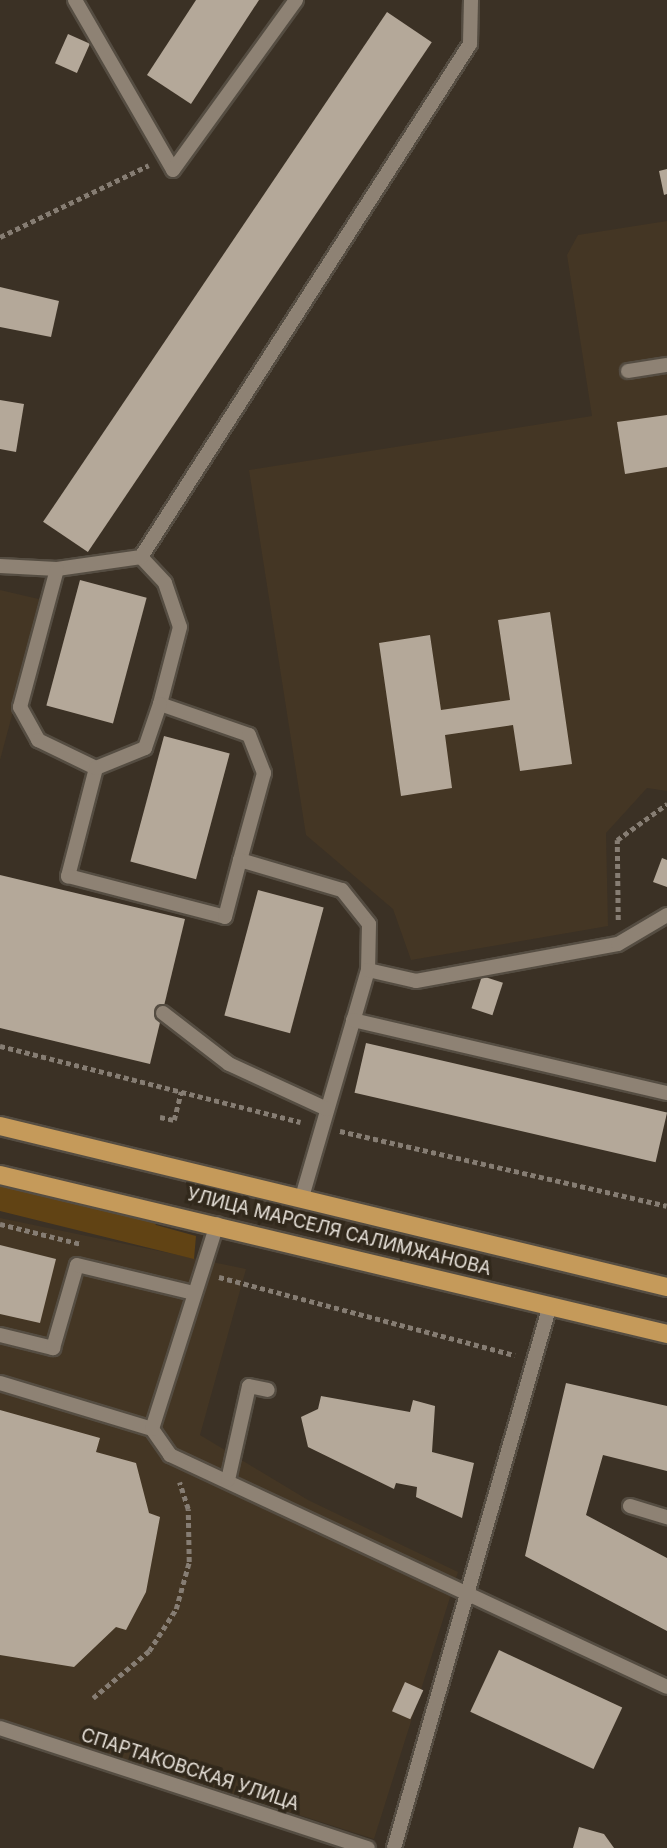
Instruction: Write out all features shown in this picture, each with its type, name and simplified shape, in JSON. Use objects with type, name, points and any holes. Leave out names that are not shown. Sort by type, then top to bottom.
[{"type":"main road","points":[[0,1126],[667,1287]]},
{"type":"main road","name":"УЛИЦА МАРСЕЛЯ САЛИМЖАНОВА","points":[[0,1175],[217,1224],[667,1334]]},
{"type":"street","points":[[80,3],[173,170],[296,0]]},
{"type":"street","points":[[0,566],[57,569],[141,557],[470,44],[471,0]]},
{"type":"street","points":[[628,371],[667,365]]},
{"type":"street","points":[[57,569],[20,707],[38,740],[96,768],[145,748],[160,704],[180,627],[165,583],[141,557]]},
{"type":"street","points":[[96,768],[68,876],[225,917],[264,773],[249,735],[160,704]]},
{"type":"street","points":[[240,860],[342,890],[358,904],[369,924],[368,970],[302,1197]]},
{"type":"street","points":[[368,970],[416,981],[618,944],[667,915]]},
{"type":"street","points":[[163,1013],[229,1064],[327,1109]]},
{"type":"street","points":[[354,1020],[667,1093]]},
{"type":"street","points":[[152,1429],[217,1224]]},
{"type":"street","points":[[0,1335],[53,1348],[77,1265],[194,1293]]},
{"type":"street","points":[[394,1848],[550,1305]]},
{"type":"street","points":[[0,1383],[152,1429],[170,1455],[467,1590],[667,1687]]},
{"type":"street","points":[[228,1480],[249,1386],[268,1390]]},
{"type":"street","points":[[630,1507],[667,1517]]},
{"type":"street","name":"СПАРТАКОВСКАЯ УЛИЦА","points":[[0,1728],[368,1848]]},
{"type":"path","points":[[0,237],[165,158]]},
{"type":"path","points":[[618,944],[617,840],[667,804]]},
{"type":"path","points":[[160,1116],[174,1120],[181,1092]]},
{"type":"path","points":[[200,1272],[533,1360]]},
{"type":"path","points":[[93,1698],[149,1651],[176,1609],[189,1562],[188,1509],[170,1455]]},
{"type":"shaded area","points":[[667,221],[667,791],[647,788],[606,833],[608,926],[411,960],[393,909],[306,835],[249,470],[592,416],[567,255],[578,235]]},
{"type":"shaded area","points":[[0,590],[43,600],[0,760]]},
{"type":"shaded area","points":[[0,1183],[150,1215],[156,1225],[196,1236],[194,1259],[0,1211]]},
{"type":"shaded area","points":[[0,1218],[246,1269],[200,1435],[308,1500],[458,1572],[374,1839],[0,1719]]},
{"type":"building","points":[[196,0],[259,0],[191,104],[147,75]]},
{"type":"building","points":[[387,12],[432,42],[88,552],[43,522]]},
{"type":"building","points":[[68,34],[90,44],[77,73],[55,63]]},
{"type":"building","points":[[667,169],[667,194],[664,195],[659,171]]},
{"type":"building","points":[[0,287],[59,301],[51,337],[0,327]]},
{"type":"building","points":[[0,400],[24,404],[16,452],[0,449]]},
{"type":"building","points":[[667,415],[667,467],[625,474],[617,422]]},
{"type":"building","points":[[80,580],[147,598],[113,723],[46,706]]},
{"type":"building","points":[[550,612],[572,764],[520,771],[513,725],[445,735],[452,788],[401,796],[379,643],[430,635],[441,710],[510,700],[498,620]]},
{"type":"building","points":[[164,736],[230,754],[196,879],[130,862]]},
{"type":"building","points":[[662,858],[667,860],[667,887],[653,882]]},
{"type":"building","points":[[0,875],[185,919],[150,1064],[0,1028]]},
{"type":"building","points":[[258,890],[324,908],[290,1033],[224,1016]]},
{"type":"building","points":[[482,976],[503,983],[492,1015],[471,1008]]},
{"type":"building","points":[[366,1043],[667,1112],[656,1162],[355,1093]]},
{"type":"building","points":[[0,1245],[56,1259],[40,1323],[0,1314]]},
{"type":"building","points":[[566,1383],[667,1406],[667,1471],[603,1455],[586,1515],[667,1558],[667,1631],[525,1556]]},
{"type":"building","points":[[321,1396],[410,1412],[413,1400],[435,1406],[432,1452],[474,1463],[462,1518],[416,1497],[417,1487],[396,1483],[394,1489],[308,1447],[301,1417],[318,1409]]},
{"type":"building","points":[[0,1410],[100,1438],[96,1452],[136,1463],[149,1513],[160,1517],[146,1592],[126,1630],[116,1627],[74,1667],[0,1655]]},
{"type":"building","points":[[499,1650],[622,1707],[594,1769],[470,1712]]},
{"type":"building","points":[[405,1682],[423,1690],[410,1719],[392,1711]]},
{"type":"building","points":[[579,1827],[604,1834],[614,1848],[573,1848]]}]
